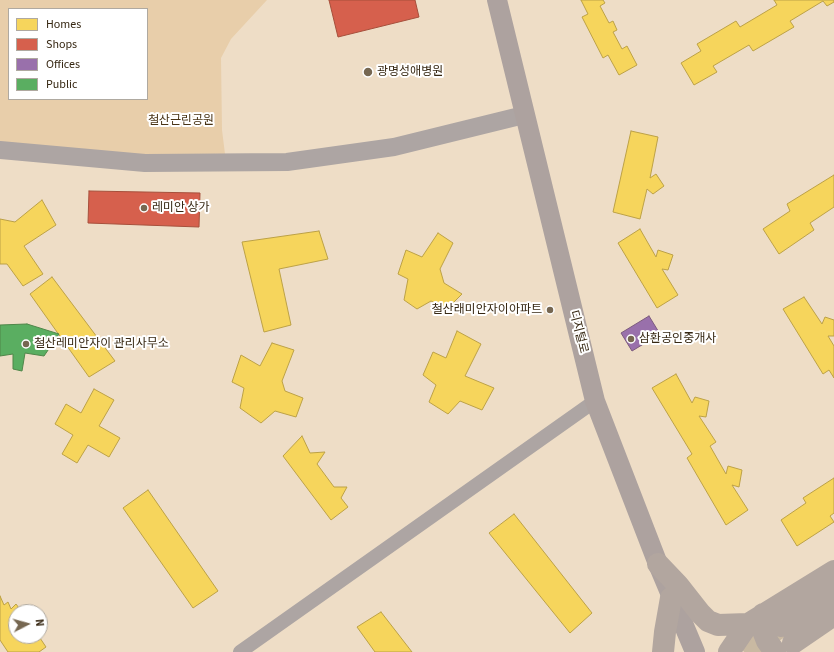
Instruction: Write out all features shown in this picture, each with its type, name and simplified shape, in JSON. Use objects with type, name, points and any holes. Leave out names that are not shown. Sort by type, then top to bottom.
[{"type":"main road","name":"디지털로","points":[[497,0],[595,400],[671,598],[695,652]]},
{"type":"main road","points":[[658,564],[708,621],[718,625],[755,619]]},
{"type":"main road","points":[[729,652],[755,619],[834,571]]},
{"type":"main road","points":[[789,643],[804,610],[834,591]]},
{"type":"main road","points":[[663,652],[664,632],[671,598]]},
{"type":"main road","points":[[789,643],[834,615]]},
{"type":"main road","points":[[755,619],[762,628],[767,641],[789,643],[834,633]]},
{"type":"street","points":[[0,150],[145,163],[287,162],[394,147],[524,115]]},
{"type":"street","points":[[240,652],[595,400]]},
{"type":"green space","name":"철산근린공원","points":[[0,0],[267,0],[231,39],[221,58],[222,130],[226,162],[0,150]]},
{"type":"building: Homes","points":[[581,0],[603,0],[605,3],[600,6],[609,23],[613,21],[617,30],[613,32],[622,49],[627,46],[637,65],[619,75],[608,55],[603,58],[582,17],[588,14]]},
{"type":"building: Homes","points":[[774,0],[834,0],[834,2],[827,6],[823,1],[790,21],[794,27],[753,51],[749,45],[713,66],[717,72],[694,85],[681,63],[701,51],[697,44],[736,21],[740,27],[777,5]]},
{"type":"building: Homes","points":[[631,131],[658,137],[650,178],[656,174],[664,186],[653,194],[647,189],[640,219],[613,212]]},
{"type":"building: Homes","points":[[834,175],[834,207],[810,223],[814,230],[779,254],[763,229],[790,211],[787,204]]},
{"type":"building: Homes","points":[[42,200],[56,225],[24,246],[43,274],[23,286],[7,264],[0,264],[0,219],[15,222]]},
{"type":"building: Homes","points":[[640,229],[656,257],[658,250],[673,255],[668,270],[662,269],[678,295],[657,308],[618,243]]},
{"type":"building: Homes","points":[[319,231],[328,259],[279,269],[291,325],[264,332],[242,242]]},
{"type":"building: Homes","points":[[438,233],[453,243],[440,269],[444,283],[462,294],[447,309],[431,301],[417,309],[404,300],[408,279],[398,274],[406,250],[422,257]]},
{"type":"building: Homes","points":[[52,277],[115,361],[89,377],[30,294]]},
{"type":"building: Homes","points":[[804,297],[822,324],[825,317],[834,320],[834,336],[828,336],[834,346],[834,378],[829,370],[823,374],[783,309]]},
{"type":"building: Homes","points":[[457,331],[481,344],[465,376],[494,388],[482,410],[460,401],[448,414],[429,402],[436,385],[423,375],[433,352],[446,358]]},
{"type":"building: Homes","points":[[272,343],[294,350],[282,381],[285,391],[303,398],[296,417],[275,411],[261,423],[240,408],[244,388],[232,382],[241,355],[260,366]]},
{"type":"building: Homes","points":[[676,374],[692,403],[695,397],[709,401],[706,417],[699,416],[716,442],[710,446],[726,474],[728,466],[742,470],[739,487],[732,485],[748,510],[726,525],[687,458],[692,454],[652,388]]},
{"type":"building: Homes","points":[[94,389],[114,400],[99,426],[120,438],[109,457],[88,445],[77,463],[62,454],[73,435],[55,424],[66,404],[81,413]]},
{"type":"building: Homes","points":[[302,436],[310,453],[325,452],[317,464],[334,487],[347,487],[341,498],[348,507],[331,520],[283,456]]},
{"type":"building: Homes","points":[[834,478],[834,513],[830,516],[834,522],[797,546],[781,520],[806,503],[803,498]]},
{"type":"building: Homes","points":[[148,490],[218,591],[193,608],[123,508]]},
{"type":"building: Homes","points":[[514,514],[592,613],[570,633],[489,533]]},
{"type":"building: Homes","points":[[0,596],[4,605],[8,602],[9,604],[8,644],[44,644],[46,647],[39,652],[8,652],[0,640]]},
{"type":"building: Homes","points":[[381,612],[412,652],[375,652],[357,627]]},
{"type":"building: Shops","points":[[329,0],[415,0],[419,17],[338,37]]},
{"type":"building: Shops","name":"레미안 상가","points":[[89,191],[200,193],[199,227],[88,223]]},
{"type":"building: Offices","points":[[649,316],[660,334],[632,351],[621,333]]},
{"type":"building: Public","name":"철산레미안자이 관리사무소","points":[[27,324],[59,334],[44,356],[25,353],[22,371],[13,369],[13,354],[0,356],[0,325]]},
{"type":"tunnel","points":[[744,652],[780,627]]},
{"type":"place","name":"광명성애병원","points":[[368,72]]},
{"type":"place","name":"레미안 상가","points":[[144,208]]},
{"type":"place","name":"철산래미안자이아파트","points":[[550,310]]},
{"type":"place","name":"삼환공인중개사","points":[[631,339]]},
{"type":"place","name":"철산레미안자이 관리사무소","points":[[26,344]]}]
